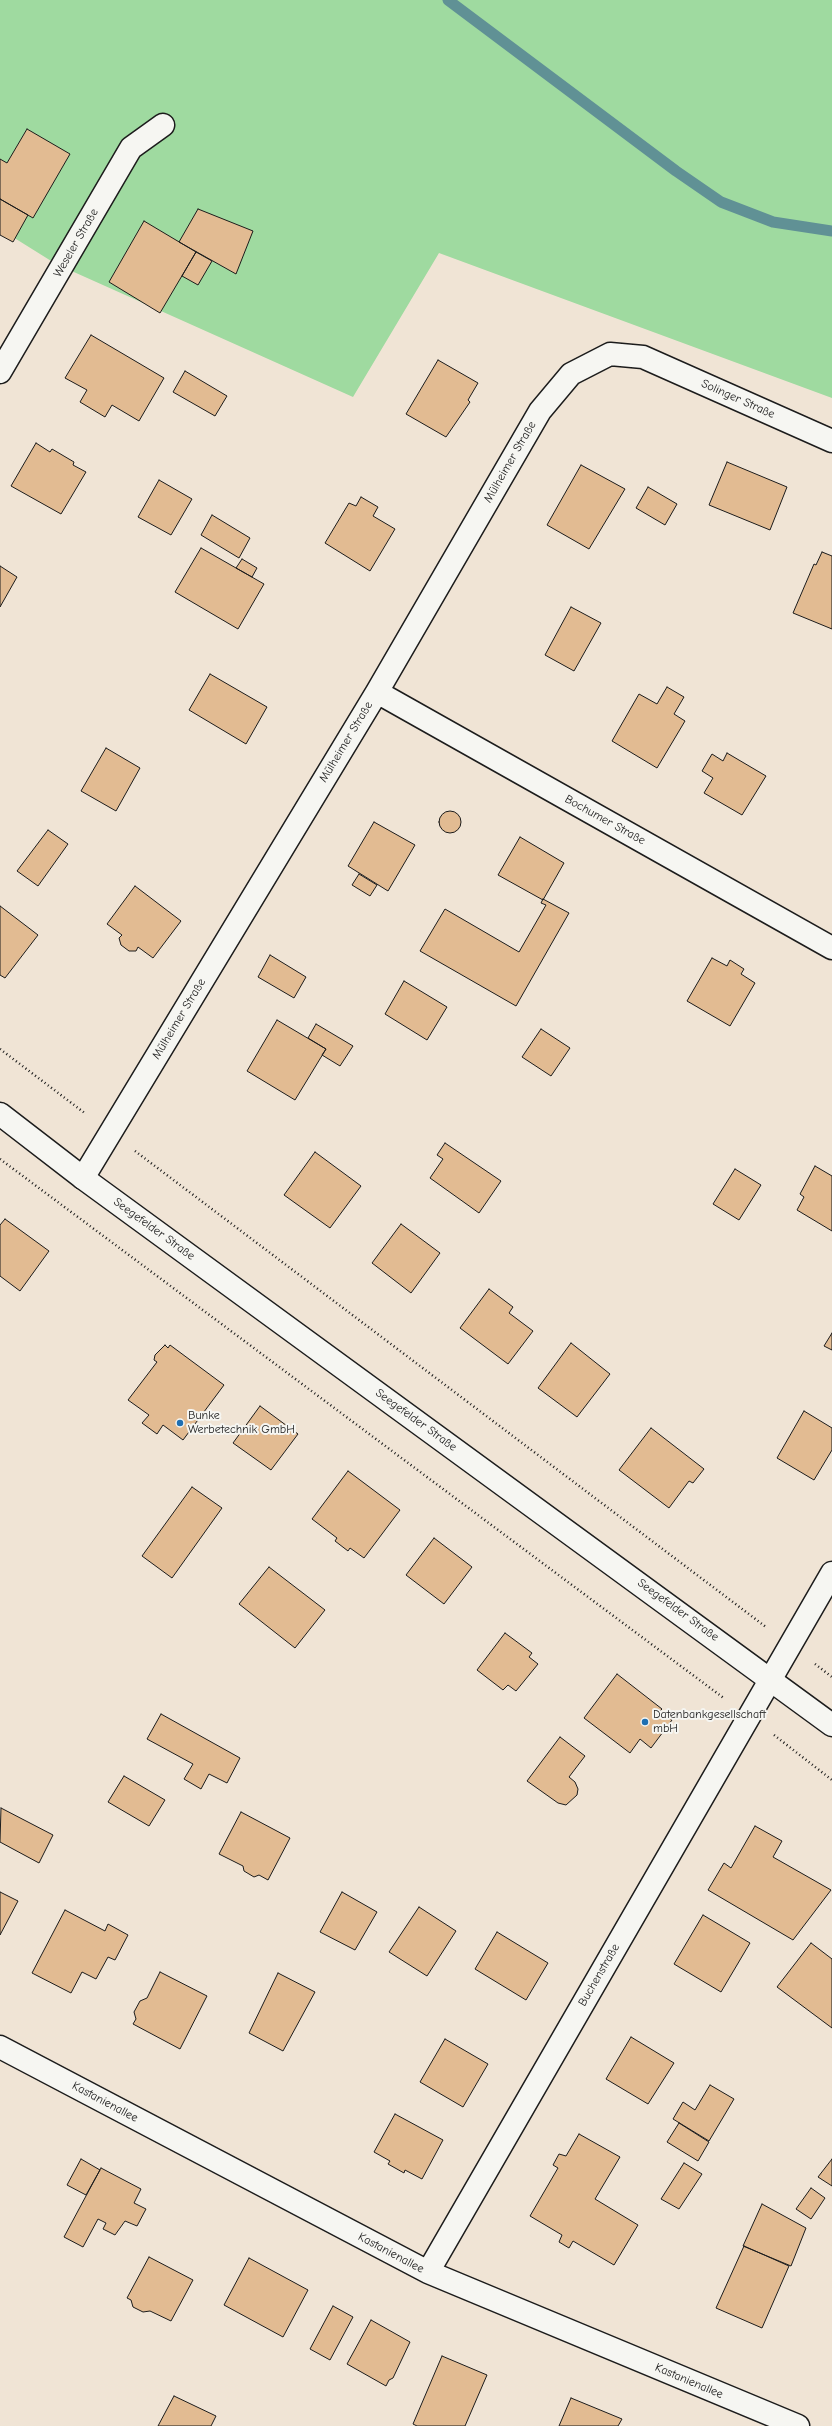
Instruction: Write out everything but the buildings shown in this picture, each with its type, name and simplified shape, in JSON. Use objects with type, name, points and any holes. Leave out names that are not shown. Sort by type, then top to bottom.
[{"type":"street","name":"Weseler Straße","points":[[0,372],[131,148],[163,125]]},
{"type":"street","name":"Mülheimer Straße","points":[[83,1178],[377,692],[540,411],[571,374],[610,354],[643,358]]},
{"type":"street","name":"Solinger Straße","points":[[643,358],[832,441]]},
{"type":"street","name":"Bochumer Straße","points":[[377,692],[832,948]]},
{"type":"street","name":"Seegefelder Straße","points":[[0,1114],[83,1178],[770,1678],[832,1725]]},
{"type":"street","name":"Buchenstraße","points":[[428,2272],[832,1572]]},
{"type":"street","name":"Kastanienallee","points":[[0,2047],[428,2272],[798,2426]]},
{"type":"path","points":[[0,1049],[832,1677]]},
{"type":"path","points":[[0,1159],[832,1780]]},
{"type":"green space","points":[[0,0],[832,0],[832,398],[439,253],[353,397],[56,264],[0,229]]},
{"type":"waterway","points":[[448,0],[676,171],[721,202],[773,222],[832,231]]},
{"type":"place","name":"Bunke Werbetechnik GmbH","points":[[180,1423]]},
{"type":"place","name":"Datenbankgesellschaft mbH","points":[[645,1722]]}]
